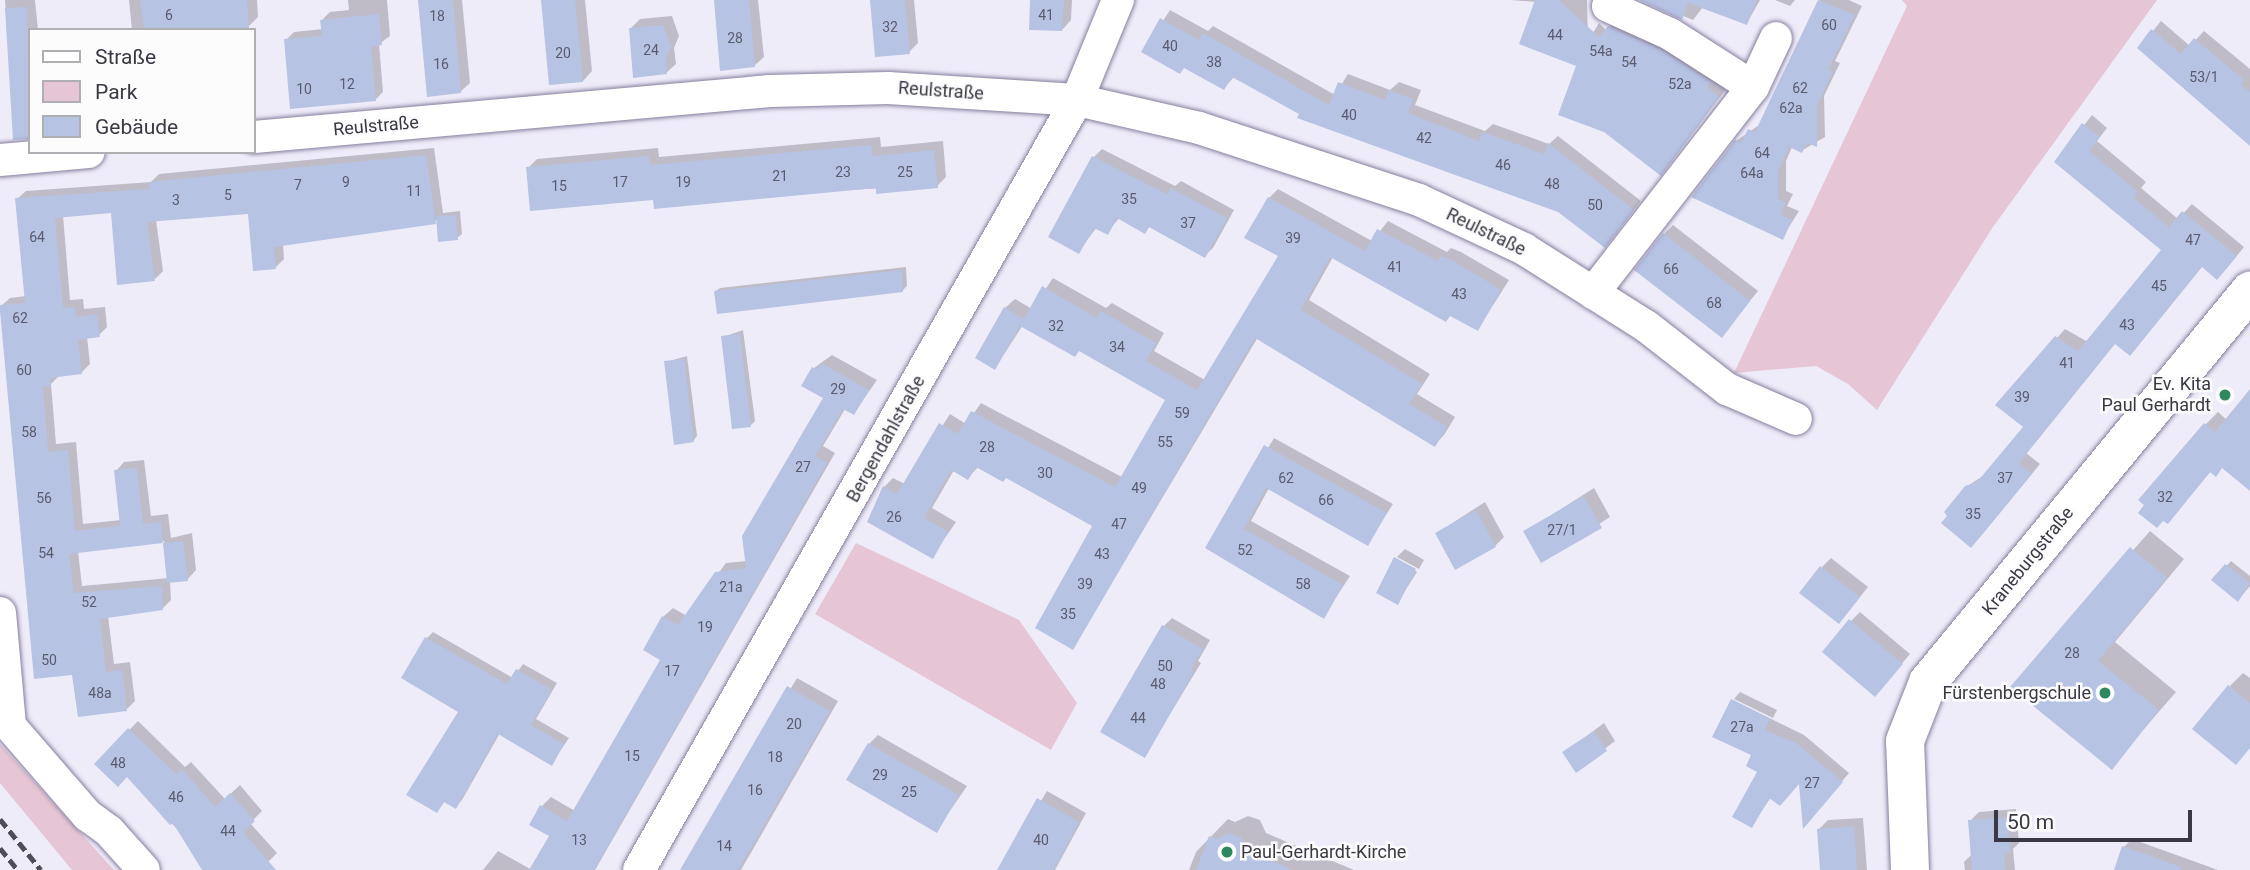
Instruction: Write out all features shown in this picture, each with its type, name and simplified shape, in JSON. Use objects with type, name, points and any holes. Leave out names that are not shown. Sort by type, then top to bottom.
[{"type":"street","name":"Bergendahlstraße","points":[[639,870],[1077,100],[1118,0]]},
{"type":"street","points":[[1608,6],[1670,34],[1753,87]]},
{"type":"street","points":[[1593,293],[1753,87],[1776,38]]},
{"type":"street","name":"Reulstraße","points":[[256,137],[770,91],[888,88],[1077,100],[1199,128],[1419,200],[1524,249],[1646,326],[1727,389],[1796,419]]},
{"type":"street","points":[[0,160],[67,154]]},
{"type":"street","name":"Kraneburgstraße","points":[[1910,870],[1905,741],[1928,682],[2250,291]]},
{"type":"street","points":[[0,613],[10,726],[87,815],[109,831],[144,870]]},
{"type":"green space","points":[[1902,0],[2157,0],[1993,227],[1877,410],[1848,384],[1816,366],[1734,373],[1907,6]]},
{"type":"green space","points":[[856,543],[1019,620],[1077,703],[1051,750],[815,614]]},
{"type":"green space","points":[[0,744],[114,870],[72,870],[0,783]]},
{"type":"building","points":[[140,0],[247,0],[249,28],[144,28]]},
{"type":"building","points":[[418,0],[453,0],[461,93],[427,97]]},
{"type":"building","points":[[541,0],[575,0],[583,82],[549,85]]},
{"type":"building","points":[[714,0],[749,0],[755,67],[720,71]]},
{"type":"building","points":[[870,0],[905,0],[910,54],[875,57]]},
{"type":"building","points":[[1030,0],[1064,0],[1062,31],[1029,30]]},
{"type":"building","points":[[1535,0],[1559,0],[1599,37],[1608,26],[1661,50],[1711,82],[1707,87],[1719,97],[1661,176],[1604,132],[1558,115],[1576,66],[1519,44]]},
{"type":"building","points":[[1639,0],[1757,0],[1747,25],[1688,3],[1682,20]]},
{"type":"building","points":[[1818,0],[1855,15],[1828,70],[1833,72],[1817,106],[1817,147],[1807,143],[1802,153],[1789,147],[1778,171],[1778,199],[1786,203],[1780,214],[1792,220],[1783,240],[1691,197],[1735,140],[1741,143],[1748,129],[1755,132]]},
{"type":"building","points":[[27,7],[28,139],[13,140],[5,8]]},
{"type":"building","points":[[379,14],[382,45],[371,47],[376,101],[290,109],[284,39],[322,36],[320,20]]},
{"type":"building","points":[[1160,18],[1199,40],[1203,33],[1329,105],[1338,82],[1385,100],[1388,90],[1413,99],[1408,113],[1479,141],[1482,132],[1544,154],[1548,143],[1634,210],[1605,248],[1558,212],[1297,118],[1299,114],[1232,77],[1224,90],[1184,68],[1180,74],[1141,52]]},
{"type":"building","points":[[663,25],[671,46],[666,59],[667,74],[633,78],[629,28]]},
{"type":"building","points":[[2151,29],[2181,54],[2194,38],[2244,80],[2241,85],[2250,92],[2250,146],[2137,48]]},
{"type":"building","points":[[2082,123],[2100,137],[2089,151],[2138,192],[2134,198],[2169,227],[2182,211],[2237,256],[2217,280],[2202,267],[2130,356],[2115,344],[2019,463],[2032,474],[1971,548],[1941,523],[1947,516],[1944,512],[1965,486],[1977,482],[2023,427],[1995,405],[2055,336],[2078,351],[2161,250],[2054,162]]},
{"type":"building","points":[[871,145],[873,156],[934,150],[938,188],[876,194],[876,188],[654,209],[653,200],[530,211],[526,167],[649,156],[650,165]]},
{"type":"building","points":[[426,155],[436,224],[274,247],[276,269],[253,271],[248,214],[147,222],[155,281],[117,285],[111,213],[55,218],[63,308],[75,307],[76,317],[97,314],[100,337],[78,340],[82,374],[50,378],[51,386],[43,387],[48,452],[68,450],[75,531],[120,526],[114,470],[137,468],[143,524],[161,522],[163,543],[69,554],[74,593],[162,586],[163,610],[100,619],[106,672],[122,670],[127,711],[78,717],[72,675],[34,679],[0,311],[0,305],[25,303],[15,198],[149,189],[149,182]]},
{"type":"building","points":[[1092,156],[1167,194],[1171,188],[1227,218],[1205,258],[1149,227],[1145,234],[1117,218],[1108,235],[1094,228],[1079,254],[1048,237]]},
{"type":"building","points":[[1268,197],[1365,251],[1377,229],[1438,261],[1441,256],[1452,260],[1501,290],[1478,331],[1450,316],[1446,322],[1330,257],[1301,310],[1422,384],[1409,404],[1447,427],[1435,447],[1255,338],[1073,650],[1035,628],[1092,526],[1006,478],[1003,482],[976,467],[968,480],[951,470],[924,518],[948,532],[933,559],[867,522],[883,486],[897,494],[939,423],[958,434],[971,411],[1115,487],[1165,400],[1079,351],[1075,357],[1020,326],[995,370],[975,358],[1004,307],[1024,319],[1042,286],[1097,318],[1101,311],[1156,343],[1146,361],[1197,390],[1278,256],[1244,238]]},
{"type":"building","points":[[456,215],[458,240],[438,242],[436,216]]},
{"type":"building","points":[[1663,233],[1750,301],[1722,338],[1634,270]]},
{"type":"building","points":[[902,270],[903,292],[717,314],[714,291]]},
{"type":"building","points":[[740,334],[751,427],[732,429],[721,336]]},
{"type":"building","points":[[684,359],[694,442],[674,445],[664,361]]},
{"type":"building","points":[[821,363],[869,390],[854,415],[843,409],[815,456],[827,463],[594,870],[529,870],[549,836],[529,825],[540,805],[567,821],[660,660],[643,650],[662,616],[678,625],[715,572],[746,568],[742,536],[823,398],[801,386],[812,367],[817,370]]},
{"type":"building","points":[[2250,389],[2250,491],[2222,468],[2216,477],[2210,472],[2168,524],[2163,521],[2157,528],[2138,513],[2144,505],[2138,500],[2204,423],[2215,432]]},
{"type":"building","points":[[1264,445],[1387,513],[1368,546],[1266,488],[1244,529],[1343,585],[1324,619],[1205,548]]},
{"type":"building","points":[[1584,496],[1602,528],[1541,563],[1523,531]]},
{"type":"building","points":[[1476,510],[1496,547],[1455,570],[1435,533]]},
{"type":"building","points":[[183,541],[188,581],[167,583],[163,543]]},
{"type":"building","points":[[2130,547],[2167,578],[2098,661],[2159,710],[2112,770],[2010,687]]},
{"type":"building","points":[[1394,557],[1416,569],[1398,605],[1376,593]]},
{"type":"building","points":[[2225,564],[2250,583],[2238,602],[2211,580]]},
{"type":"building","points":[[1820,566],[1860,597],[1839,624],[1799,593]]},
{"type":"building","points":[[1849,619],[1903,664],[1875,697],[1822,652]]},
{"type":"building","points":[[1162,625],[1203,649],[1191,669],[1194,672],[1145,758],[1100,732]]},
{"type":"building","points":[[425,637],[507,684],[516,669],[552,690],[531,725],[564,744],[552,766],[498,734],[456,809],[444,802],[437,813],[406,795],[458,712],[401,678]]},
{"type":"building","points":[[2228,685],[2250,703],[2250,748],[2236,765],[2192,729]]},
{"type":"building","points":[[787,686],[830,711],[801,762],[738,870],[680,870]]},
{"type":"building","points":[[1731,699],[1770,719],[1765,730],[1796,743],[1843,782],[1803,829],[1799,784],[1780,806],[1769,798],[1752,828],[1732,817],[1757,772],[1746,766],[1751,755],[1712,737]]},
{"type":"building","points":[[128,728],[176,774],[182,769],[215,807],[230,793],[255,821],[243,832],[276,870],[202,870],[173,823],[170,825],[127,777],[118,787],[94,764]]},
{"type":"building","points":[[1594,731],[1607,751],[1576,773],[1562,752]]},
{"type":"building","points":[[868,743],[959,795],[937,833],[846,780]]},
{"type":"building","points":[[1037,798],[1079,822],[1054,870],[997,870]]},
{"type":"building","points":[[2007,817],[2011,854],[2004,851],[2005,870],[1972,870],[1968,820]]},
{"type":"building","points":[[1854,826],[1857,870],[1820,870],[1817,829]]},
{"type":"building","name":"Paul-Gerhardt-Kirche","points":[[1229,833],[1242,838],[1248,851],[1293,870],[1196,870],[1209,836],[1216,839]]},
{"type":"building","points":[[2122,846],[2181,867],[2180,870],[2114,870]]},
{"type":"railway","points":[[0,819],[41,870]]},
{"type":"railway","points":[[0,848],[18,870]]},
{"type":"place","name":"Ev. Kita Paul Gerhardt","points":[[2225,395]]},
{"type":"place","name":"Fürstenbergschule","points":[[2105,693]]},
{"type":"place","name":"Paul-Gerhardt-Kirche","points":[[1227,852]]}]
